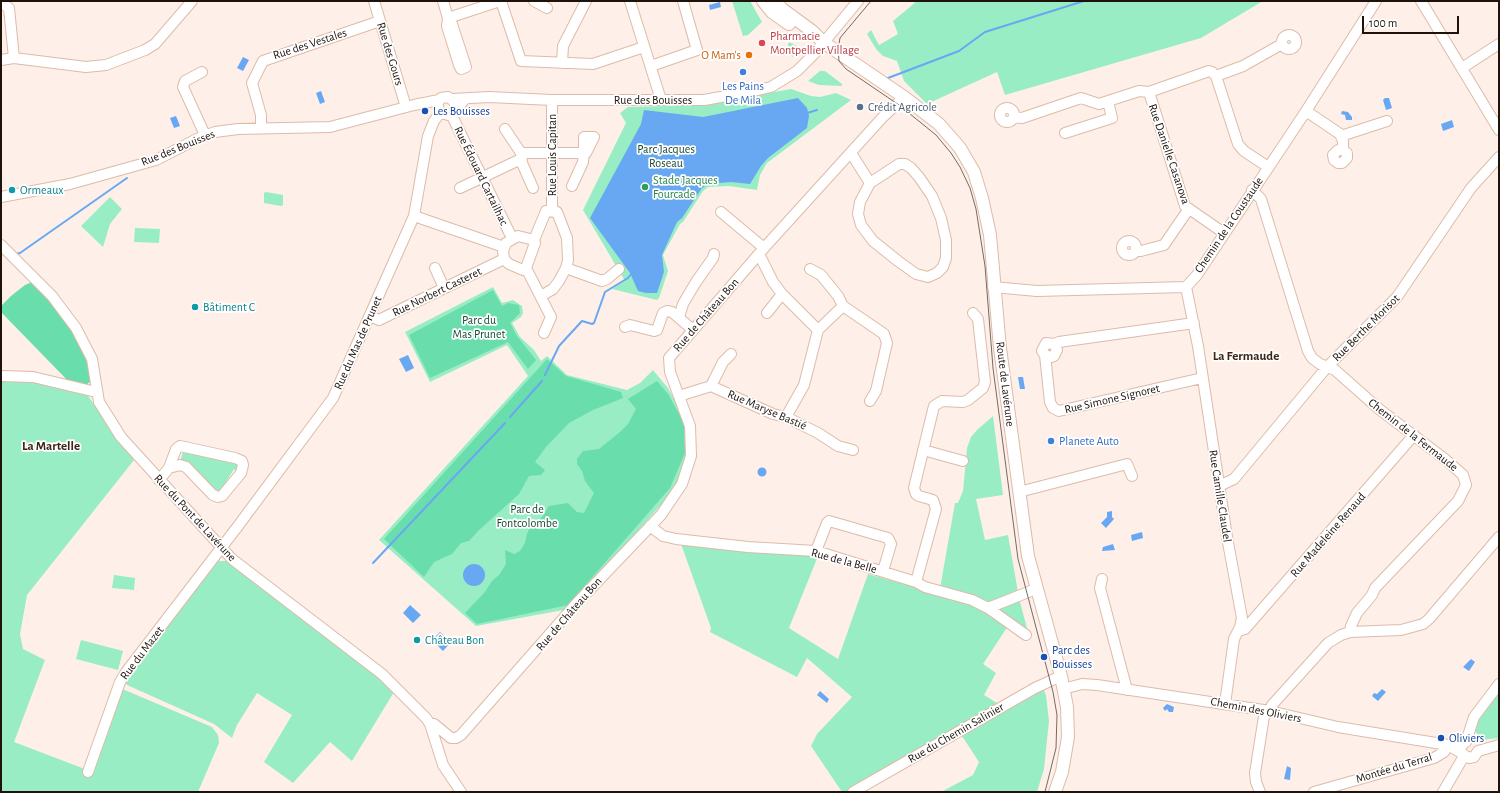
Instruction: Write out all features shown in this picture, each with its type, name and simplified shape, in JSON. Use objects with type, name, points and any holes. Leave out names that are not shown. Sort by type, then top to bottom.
[{"type":"main road","name":"Route de Lavérune","points":[[763,1],[772,12],[786,22],[814,39],[823,42]]},
{"type":"main road","name":"Route de Lavérune","points":[[775,1],[782,9],[812,30],[823,42],[904,97],[939,124],[960,148],[974,172],[986,213],[993,287],[1028,556],[1064,689],[1069,729],[1062,772],[1055,792]]},
{"type":"street","points":[[1,60],[14,58],[76,66],[106,65],[145,50],[155,44],[192,1]]},
{"type":"street","name":"Rue des Gours","points":[[374,1],[406,107]]},
{"type":"street","points":[[443,1],[448,18],[501,1],[520,59],[593,64],[644,47]]},
{"type":"street","points":[[534,1],[547,8]]},
{"type":"street","points":[[562,63],[563,46],[586,1]]},
{"type":"street","points":[[630,1],[661,100]]},
{"type":"street","points":[[651,66],[697,50],[683,1]]},
{"type":"street","name":"Rue des Bouisses","points":[[453,107],[465,100],[489,97],[552,100],[704,100],[771,87],[797,71],[858,1]]},
{"type":"street","points":[[1421,1],[1499,130]]},
{"type":"street","name":"Chemin de la Coustaude","points":[[1186,286],[1196,275],[1306,111],[1372,2]]},
{"type":"street","points":[[6,4],[14,58]]},
{"type":"street","name":"Rue des Vestales","points":[[262,128],[261,115],[252,83],[263,61],[380,21]]},
{"type":"street","points":[[1268,167],[1244,151],[1238,144],[1216,76],[1243,66],[1282,44]]},
{"type":"street","points":[[1462,68],[1499,44]]},
{"type":"street","name":"Rue Danielle Casanova","points":[[1216,76],[1209,71],[1149,92],[1185,206],[1188,210],[1224,233]]},
{"type":"street","points":[[202,72],[185,81],[183,87],[205,135]]},
{"type":"street","points":[[1014,117],[1022,118],[1081,98],[1099,104],[1139,91],[1149,92]]},
{"type":"street","points":[[446,97],[453,107],[445,115],[439,107],[446,97]]},
{"type":"street","name":"Rue de Château Bon","points":[[430,724],[439,728],[451,738],[456,738],[461,735],[576,604],[661,515],[677,493],[691,456],[690,426],[670,372],[669,358],[762,251],[882,118],[904,97]]},
{"type":"street","name":"Rue Louis Capitan","points":[[552,100],[552,210]]},
{"type":"street","points":[[1065,133],[1112,118],[1108,101]]},
{"type":"street","name":"Rue des Bouisses","points":[[1,197],[70,184],[156,160],[205,135],[230,130],[330,127],[427,103],[439,107]]},
{"type":"street","name":"Rue du Mas de Prunet","points":[[222,548],[325,411],[333,398],[414,216],[428,136],[439,107]]},
{"type":"street","name":"Rue Édouard Cartailhac","points":[[453,107],[482,177],[512,238]]},
{"type":"street","points":[[1306,111],[1341,136],[1343,141],[1343,150]]},
{"type":"street","points":[[1341,136],[1387,121]]},
{"type":"street","points":[[505,129],[521,156],[533,188]]},
{"type":"street","points":[[460,188],[521,156],[552,153],[584,153],[583,162],[572,186]]},
{"type":"street","points":[[851,153],[870,183]]},
{"type":"street","name":"Rue Berthe Morisot","points":[[1219,486],[1234,479],[1326,367],[1397,297],[1471,188],[1499,157]]},
{"type":"street","points":[[899,164],[911,168],[927,186],[942,218],[946,240],[946,258],[943,267],[938,273],[928,277],[916,274],[873,241],[869,236],[861,225],[858,214],[860,202],[870,183],[899,164]]},
{"type":"street","name":"Chemin de la Fermaude","points":[[1252,190],[1260,199],[1308,351],[1312,358],[1338,373],[1379,409],[1460,472],[1465,479],[1464,490],[1458,501],[1375,588],[1372,595],[1358,613],[1351,626],[1350,632]]},
{"type":"street","name":"Rue Louis Capitan","points":[[534,240],[543,215],[546,211],[552,210],[557,212],[567,238],[569,250],[566,268],[553,289],[541,296]]},
{"type":"street","points":[[1136,251],[1164,245],[1188,210]]},
{"type":"street","points":[[721,212],[762,251],[773,282],[782,294],[818,330]]},
{"type":"street","points":[[414,216],[504,247]]},
{"type":"street","points":[[526,268],[517,268],[504,259],[504,247],[512,238],[518,236],[534,240],[535,243],[526,268],[551,317],[544,333]]},
{"type":"street","name":"Rue du Pont de Lavérune","points":[[1,245],[52,296],[76,328],[92,359],[96,392],[99,402],[121,437],[232,560],[382,674],[426,718],[430,724],[443,765],[461,792]]},
{"type":"street","points":[[679,317],[683,304],[713,258],[714,254]]},
{"type":"street","name":"Rue Norbert Casteret","points":[[370,316],[379,320],[504,259]]},
{"type":"street","points":[[435,268],[444,288]]},
{"type":"street","points":[[566,268],[602,281],[607,279],[619,269]]},
{"type":"street","points":[[810,269],[821,274],[838,296],[843,306],[884,334],[887,338],[876,391],[870,401]]},
{"type":"street","points":[[993,287],[1006,290],[1037,291],[1186,286]]},
{"type":"street","name":"Rue Camille Claudel","points":[[1186,286],[1194,324],[1219,486],[1242,618],[1234,639],[1225,704]]},
{"type":"street","points":[[767,313],[782,294]]},
{"type":"street","points":[[786,417],[804,385],[818,330],[843,306]]},
{"type":"street","points":[[625,327],[630,325],[654,331],[657,330],[663,313],[672,312],[693,330]]},
{"type":"street","points":[[916,582],[936,509],[934,500],[919,496],[914,491],[934,406],[938,402],[942,401],[963,402],[972,397],[984,386],[985,378],[978,319],[973,313]]},
{"type":"street","name":"Rue Simone Signoret","points":[[1194,324],[1059,342],[1054,344],[1057,350],[1054,356],[1051,357],[1045,355],[1050,402],[1053,408],[1059,411],[1202,378]]},
{"type":"street","points":[[679,396],[711,386],[723,362],[732,354]]},
{"type":"street","points":[[1,376],[33,377],[96,392]]},
{"type":"street","name":"Rue Maryse Bastié","points":[[711,386],[773,414],[786,417],[818,433],[838,446],[853,450]]},
{"type":"street","name":"Rue Madeleine Renaud","points":[[1238,631],[1245,629],[1414,435]]},
{"type":"street","points":[[159,480],[169,468],[177,448],[181,446],[235,458],[242,461],[243,465],[241,473],[222,496],[218,497],[213,495],[186,467],[180,465],[169,468]]},
{"type":"street","points":[[924,450],[963,461]]},
{"type":"street","points":[[1019,492],[1127,464],[1132,476]]},
{"type":"street","points":[[816,551],[827,522],[829,521],[888,538],[892,544],[883,571]]},
{"type":"street","name":"Rue de la Belle","points":[[650,526],[663,536],[676,539],[748,547],[816,551],[916,582],[925,588],[962,597],[988,608],[1026,635]]},
{"type":"street","points":[[1260,792],[1256,782],[1255,773],[1267,710],[1328,643],[1341,634],[1350,632],[1401,630],[1423,624],[1499,537]]},
{"type":"street","name":"Rue du Mazet","points":[[88,772],[122,677],[222,548]]},
{"type":"street","points":[[1102,579],[1100,588],[1128,690]]},
{"type":"street","points":[[988,608],[1036,589]]},
{"type":"street","name":"Rue du Chemin Salinier","points":[[853,792],[1047,681],[1061,676]]},
{"type":"street","name":"Chemin des Oliviers","points":[[1064,689],[1086,684],[1128,690],[1267,710],[1338,727],[1448,746],[1469,747]]},
{"type":"street","points":[[1443,792],[1469,747],[1470,728],[1474,717],[1499,684]]},
{"type":"street","points":[[1469,747],[1496,745]]},
{"type":"street","name":"Montée du Terral","points":[[1314,792],[1434,758],[1444,752],[1448,746]]},
{"type":"green space","points":[[732,1],[750,1],[762,22],[748,35],[743,36]]},
{"type":"green space","points":[[917,1],[1263,1],[1201,38],[1005,95],[997,72],[927,104],[904,81],[897,61],[883,56],[876,49],[867,34],[871,30],[879,45],[898,34],[893,21]]},
{"type":"green space","points":[[789,42],[802,49],[792,57],[787,49]]},
{"type":"green space","points":[[820,71],[825,71],[842,84],[842,86],[819,85],[808,81]]},
{"type":"green space","name":"Parc Jacques Roseau","points":[[791,89],[811,96],[820,97],[836,93],[851,100],[767,163],[760,175],[757,190],[729,186],[708,187],[703,191],[683,222],[680,224],[663,255],[668,271],[657,300],[612,289],[625,281],[583,210],[626,123],[620,113],[628,107],[700,105]]},
{"type":"green space","points":[[266,192],[283,195],[283,205],[281,206],[264,203],[264,193]]},
{"type":"green space","points":[[110,197],[122,209],[110,224],[103,247],[81,226]]},
{"type":"green space","points":[[135,228],[160,229],[159,243],[134,242]]},
{"type":"green space","points":[[32,282],[64,318],[76,336],[90,367],[91,381],[84,387],[71,384],[1,312],[1,306],[11,296],[25,285]]},
{"type":"green space","name":"Parc de Fontcolombe","points":[[493,287],[502,303],[513,300],[522,306],[523,313],[521,317],[512,323],[520,337],[534,350],[541,361],[547,356],[567,375],[627,390],[640,383],[653,370],[668,388],[687,423],[688,453],[675,489],[569,609],[476,626],[379,540],[528,376],[507,345],[430,382],[405,332]]},
{"type":"green space","name":"Parc du Mas Prunet","points":[[493,290],[502,306],[508,303],[519,305],[520,313],[510,323],[517,336],[536,360],[528,369],[508,342],[430,378],[409,335]]},
{"type":"green space","points":[[547,359],[566,376],[621,392],[623,398],[593,410],[569,423],[546,447],[535,462],[545,470],[541,475],[529,476],[519,494],[469,541],[461,543],[452,554],[434,562],[424,577],[384,539]]},
{"type":"green space","points":[[1,377],[34,379],[83,393],[88,396],[134,460],[27,595],[20,634],[23,649],[45,660],[14,742],[90,771],[120,688],[212,727],[218,735],[219,743],[198,792],[1,792]]},
{"type":"green space","points":[[657,381],[668,394],[684,423],[685,453],[670,488],[568,605],[477,624],[465,613],[485,592],[506,564],[505,550],[514,554],[520,551],[525,543],[529,529],[535,528],[549,506],[568,503],[577,512],[584,513],[594,493],[585,481],[582,471],[577,464],[577,459],[583,451],[599,449],[620,432],[628,424],[636,409],[628,399]]},
{"type":"green space","points":[[993,416],[1003,495],[976,499],[985,540],[1008,535],[1019,598],[1028,632],[1008,626],[983,664],[996,673],[984,695],[1000,705],[845,792],[842,792],[811,746],[817,734],[852,697],[807,658],[797,677],[710,632],[711,628],[681,544],[818,556],[789,628],[838,659],[868,574],[939,594],[955,503],[958,503],[963,491],[967,448],[971,437]]},
{"type":"green space","points":[[180,450],[239,464],[237,473],[234,469],[226,482],[227,486],[223,492],[216,493],[176,460],[180,461],[183,452]]},
{"type":"green space","points":[[217,561],[226,561],[352,655],[394,692],[352,761],[330,742],[293,783],[264,762],[292,715],[257,693],[237,725],[232,738],[214,724],[127,685],[124,679]]},
{"type":"green space","points":[[114,575],[135,578],[134,590],[112,588]]},
{"type":"green space","points":[[81,640],[123,651],[118,670],[76,659]]},
{"type":"green space","points":[[1042,686],[1046,695],[1049,721],[1044,769],[1037,792],[941,792],[973,775],[979,762],[960,733]]},
{"type":"green space","points":[[1499,692],[1499,738],[1481,740],[1474,729],[1478,719]]},
{"type":"water","points":[[720,2],[721,7],[710,10],[709,5]]},
{"type":"water","points":[[243,57],[249,60],[243,71],[237,68]]},
{"type":"water","points":[[321,91],[325,102],[320,104],[316,93]]},
{"type":"water","name":"Parc Jacques Roseau","points":[[798,98],[807,108],[809,116],[807,128],[768,158],[761,166],[750,184],[731,182],[708,184],[702,188],[682,218],[677,222],[662,255],[664,272],[657,293],[638,291],[630,273],[590,218],[641,124],[644,110],[703,117]]},
{"type":"water","points":[[1385,98],[1389,98],[1392,108],[1386,110],[1383,100]]},
{"type":"water","points":[[1342,111],[1348,112],[1352,117],[1352,120],[1346,120],[1345,115],[1341,114]]},
{"type":"water","points":[[176,116],[180,126],[174,128],[170,118]]},
{"type":"water","points":[[1452,120],[1454,127],[1443,131],[1441,124]]},
{"type":"water","points":[[408,355],[414,368],[406,372],[399,359]]},
{"type":"water","points":[[1018,377],[1023,377],[1025,389],[1020,389]]},
{"type":"water","points":[[762,467],[767,472],[762,477],[757,472]]},
{"type":"water","points":[[1112,511],[1112,517],[1114,519],[1106,528],[1101,523],[1107,517],[1107,512]]},
{"type":"water","points":[[1142,532],[1143,538],[1132,541],[1131,535]]},
{"type":"water","points":[[1113,544],[1115,550],[1102,551],[1103,547]]},
{"type":"water","points":[[474,564],[482,567],[485,575],[482,583],[474,586],[466,583],[463,575],[466,567]]},
{"type":"water","points":[[410,605],[421,615],[413,623],[403,613]]},
{"type":"water","points":[[440,632],[451,642],[443,651],[432,640]]},
{"type":"water","points":[[1471,659],[1475,662],[1469,671],[1463,667]]},
{"type":"water","points":[[1382,689],[1386,692],[1378,701],[1372,696],[1374,693],[1377,694]]},
{"type":"water","points":[[820,691],[829,699],[827,703],[817,695]]},
{"type":"water","points":[[1167,704],[1174,707],[1173,712],[1169,712],[1167,709],[1165,711],[1163,708]]},
{"type":"water","points":[[1287,766],[1291,768],[1290,780],[1284,779]]},
{"type":"waterway","points":[[888,78],[959,51],[985,32],[1084,1]]},
{"type":"waterway","points":[[807,113],[817,110]]},
{"type":"waterway","points":[[16,254],[20,253],[127,178]]},
{"type":"waterway","points":[[545,375],[559,346],[582,321],[592,324],[594,323],[605,292],[628,278],[632,273]]},
{"type":"waterway","points":[[510,417],[542,381]]},
{"type":"waterway","points":[[373,563],[505,423]]},
{"type":"tram line","points":[[871,1],[840,38],[838,49],[839,61],[846,69],[899,105],[936,135],[960,167],[970,188],[976,209],[985,266],[993,368],[1018,559],[1053,692],[1057,715],[1056,748],[1045,792]]},
{"type":"place","name":"Pharmacie Montpellier Village","points":[[762,43]]},
{"type":"place","name":"O Mam's","points":[[749,55]]},
{"type":"place","name":"Les Pains De Mila","points":[[743,72]]},
{"type":"place","name":"Crédit Agricole","points":[[860,107]]},
{"type":"place","name":"Les Bouisses","points":[[425,111]]},
{"type":"place","name":"Stade Jacques Fourcade","points":[[645,187]]},
{"type":"place","name":"Ormeaux","points":[[12,190]]},
{"type":"place","name":"Bâtiment C","points":[[195,307]]},
{"type":"place","name":"Planete Auto","points":[[1051,441]]},
{"type":"place","name":"Château Bon","points":[[417,640]]},
{"type":"place","name":"Parc des Bouisses","points":[[1044,657]]},
{"type":"place","name":"Oliviers","points":[[1441,738]]},
{"type":"district","name":"La Fermaude","points":[[1246,356]]},
{"type":"district","name":"La Martelle","points":[[51,446]]}]
